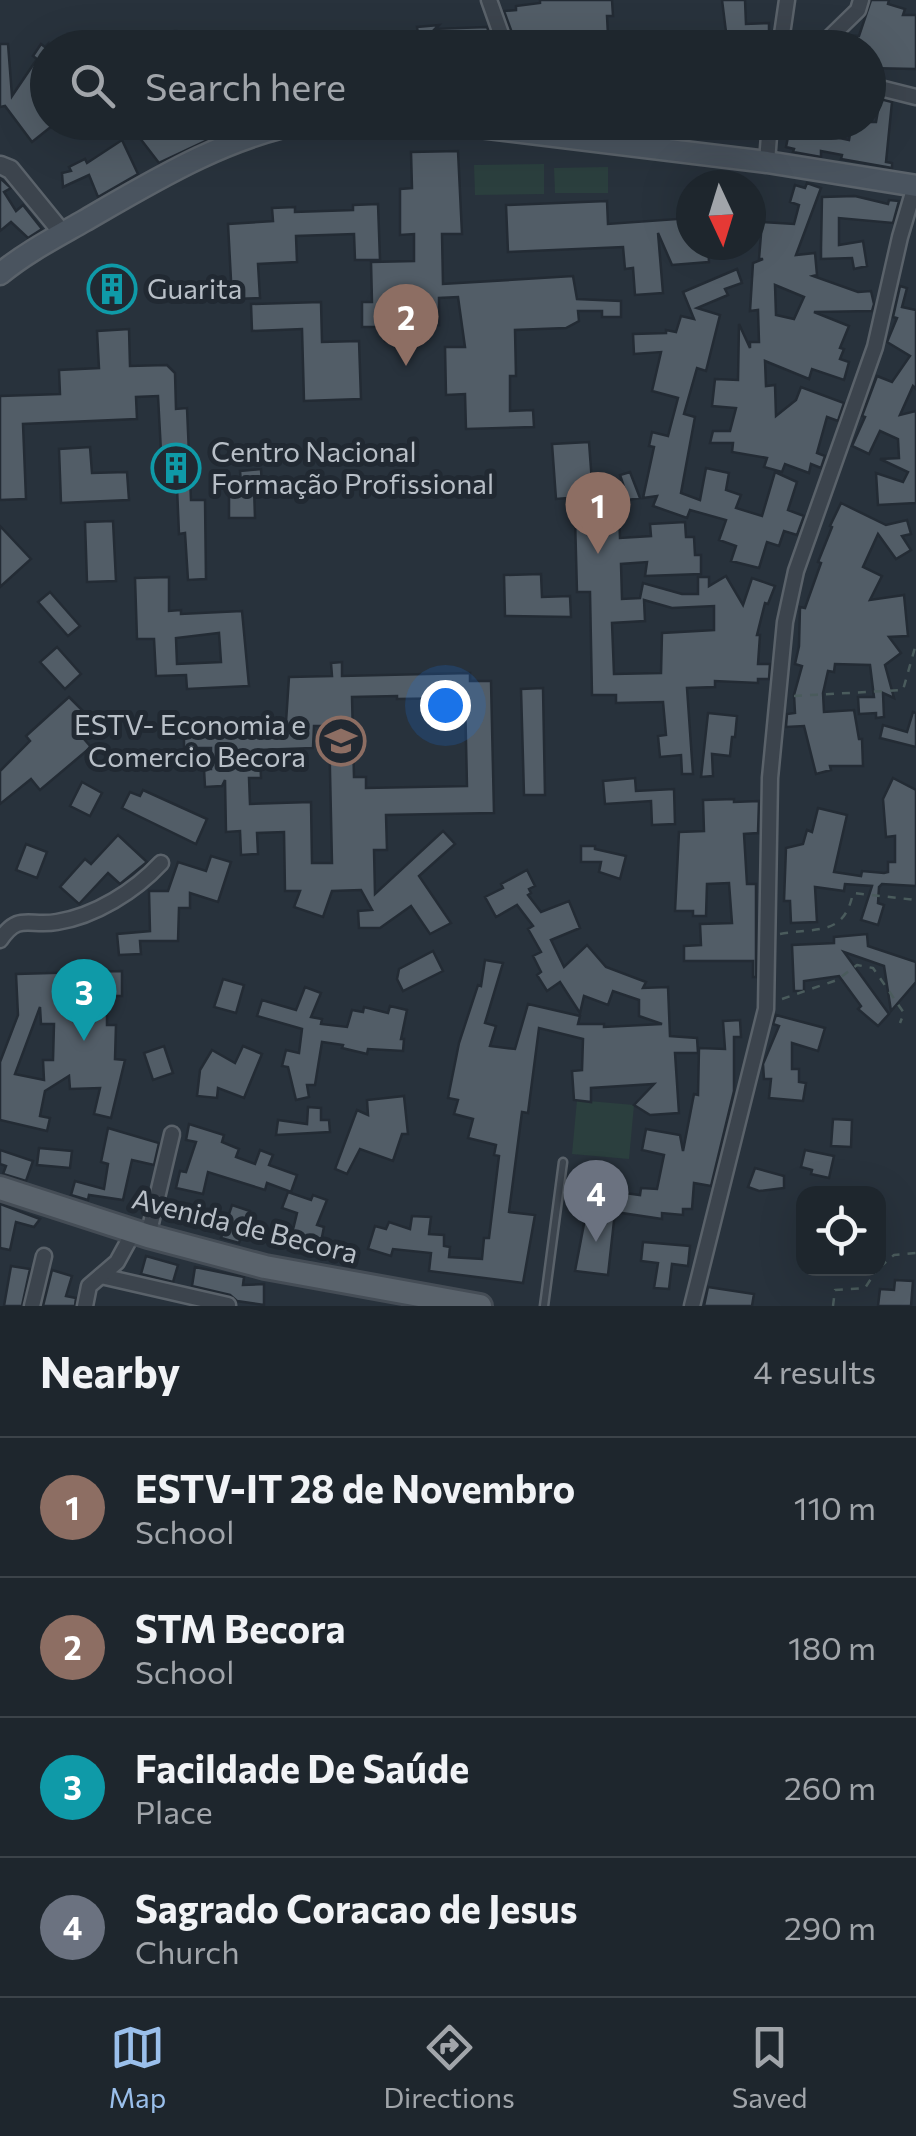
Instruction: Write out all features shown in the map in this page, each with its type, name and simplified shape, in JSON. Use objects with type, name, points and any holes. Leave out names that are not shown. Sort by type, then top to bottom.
[{"type":"main road","name":"Avenida de Becora","points":[[0,1188],[141,1234],[264,1267],[404,1300],[480,1306]]},
{"type":"street","points":[[490,0],[497,30]]},
{"type":"street","points":[[783,30],[788,0]]},
{"type":"street","points":[[837,30],[858,10],[861,0]]},
{"type":"street","points":[[886,90],[916,97]]},
{"type":"street","points":[[0,274],[131,194],[243,140]]},
{"type":"street","points":[[613,140],[916,186],[875,347],[796,570],[785,622],[770,778],[766,1004],[692,1306]]},
{"type":"street","points":[[766,162],[768,140]]},
{"type":"street","points":[[0,148],[0,165]]},
{"type":"street","points":[[0,165],[12,168],[61,234],[10,170],[0,165]]},
{"type":"street","points":[[0,940],[9,927],[21,921],[56,922],[92,910],[140,886],[161,863]]},
{"type":"street","points":[[85,1306],[89,1286],[118,1262],[141,1234],[172,1134]]},
{"type":"street","points":[[32,1306],[44,1256]]},
{"type":"street","points":[[101,1276],[228,1305]]},
{"type":"lane","points":[[544,1306],[563,1162]]},
{"type":"path","points":[[778,696],[903,690],[916,644]]},
{"type":"path","points":[[769,936],[836,926],[849,913],[853,893],[916,900]]},
{"type":"path","points":[[766,1004],[836,980],[857,966],[873,968],[904,1013],[900,1022]]},
{"type":"path","points":[[886,1262],[894,1255],[916,1253]]},
{"type":"path","points":[[834,1306],[835,1290],[865,1288],[873,1276]]},
{"type":"green space","points":[[544,164],[544,194],[475,195],[474,165]]},
{"type":"green space","points":[[608,167],[608,193],[555,193],[554,168]]},
{"type":"green space","points":[[577,1100],[634,1105],[629,1159],[572,1154]]},
{"type":"building","points":[[612,0],[613,16],[607,16],[608,30],[511,30],[504,11],[540,3]]},
{"type":"building","points":[[722,0],[745,0],[746,24],[769,23],[769,30],[726,30]]},
{"type":"building","points":[[871,0],[889,0],[888,4],[905,9],[903,15],[916,15],[916,69],[886,68],[886,30],[861,30]]},
{"type":"building","points":[[417,27],[487,27],[488,30],[417,30]]},
{"type":"building","points":[[0,44],[8,44],[12,96],[30,69],[30,139],[5,106],[0,107]]},
{"type":"building","points":[[886,100],[892,102],[886,162],[892,163],[892,168],[841,159],[842,155],[821,151],[821,157],[793,152],[794,149],[786,147],[787,140],[886,140]]},
{"type":"building","points":[[122,140],[138,174],[98,197],[89,175],[63,187],[62,173],[71,171],[69,167],[85,159],[87,163]]},
{"type":"building","points":[[141,140],[208,140],[159,163]]},
{"type":"building","points":[[458,151],[462,234],[442,234],[443,284],[573,276],[577,299],[621,301],[621,317],[602,317],[602,311],[578,311],[579,321],[566,328],[515,330],[516,376],[510,376],[510,411],[533,410],[534,427],[466,429],[465,394],[446,395],[445,347],[465,347],[458,297],[439,298],[439,325],[404,326],[404,341],[385,341],[384,327],[362,327],[362,302],[372,302],[371,262],[414,261],[414,234],[400,235],[400,189],[412,188],[411,152]]},
{"type":"building","points":[[0,178],[11,188],[4,192],[16,211],[23,205],[42,229],[28,238],[11,222],[0,231]]},
{"type":"building","points":[[807,183],[821,188],[796,255],[815,253],[817,275],[813,276],[858,292],[871,291],[874,304],[872,311],[814,312],[849,326],[840,348],[844,349],[840,359],[849,362],[844,380],[812,369],[809,379],[765,361],[766,386],[775,385],[776,416],[796,400],[801,387],[844,403],[838,421],[827,417],[817,453],[825,456],[821,468],[811,464],[809,473],[785,464],[782,472],[764,467],[767,458],[732,452],[733,443],[710,443],[713,431],[730,431],[736,408],[712,406],[715,379],[738,380],[739,324],[750,348],[750,342],[759,342],[758,310],[750,311],[753,263],[766,260],[766,222],[794,224],[799,205],[790,202],[795,185],[805,188]],"holes":[[[775,285],[804,297],[794,319],[776,315]]]},
{"type":"building","points":[[855,196],[888,204],[889,200],[899,201],[893,223],[839,218],[839,245],[863,241],[867,266],[854,269],[852,258],[821,259],[821,248],[822,197]]},
{"type":"building","points":[[607,201],[608,224],[676,219],[676,260],[709,262],[672,265],[658,233],[663,293],[635,295],[633,268],[625,269],[623,247],[508,252],[506,205]]},
{"type":"building","points":[[378,204],[380,260],[355,260],[354,234],[296,236],[297,262],[258,264],[260,298],[232,299],[228,224],[273,221],[272,208],[295,207],[295,212],[353,210],[353,205]]},
{"type":"building","points":[[737,269],[742,283],[725,289],[728,295],[697,308],[720,315],[706,371],[697,368],[684,414],[695,417],[681,493],[700,500],[706,468],[729,473],[726,490],[741,495],[736,508],[762,516],[775,472],[797,482],[788,510],[804,516],[797,535],[784,531],[779,546],[767,542],[759,568],[731,561],[736,546],[719,540],[726,520],[690,510],[687,518],[653,506],[657,496],[643,498],[654,447],[649,446],[652,432],[668,436],[678,398],[652,391],[661,352],[634,354],[633,334],[676,332],[681,316],[694,319],[683,292]]},
{"type":"building","points":[[900,286],[907,288],[902,307],[916,310],[916,389],[913,386],[900,415],[916,411],[916,503],[878,505],[876,473],[903,482],[908,472],[880,459],[899,458],[898,439],[880,431],[869,454],[852,446],[877,376],[892,382],[910,356],[887,342],[897,318],[893,317]]},
{"type":"building","points":[[321,302],[322,342],[359,341],[361,399],[304,401],[302,329],[252,331],[251,304]]},
{"type":"building","points":[[129,329],[130,366],[167,365],[175,373],[176,409],[187,408],[191,500],[205,500],[206,579],[188,580],[185,533],[179,534],[177,488],[163,489],[158,396],[136,397],[137,419],[23,424],[26,499],[0,500],[0,396],[60,394],[59,370],[99,368],[97,331]]},
{"type":"building","points":[[589,442],[593,496],[556,499],[552,444]]},
{"type":"building","points":[[90,447],[92,473],[127,472],[129,500],[61,503],[59,449]]},
{"type":"building","points":[[261,469],[262,486],[254,487],[255,518],[229,518],[229,493],[242,493],[240,471]]},
{"type":"building","points":[[630,472],[640,498],[628,500],[620,475]]},
{"type":"building","points":[[606,493],[626,493],[627,511],[619,511],[620,538],[651,536],[650,524],[685,522],[686,537],[694,537],[695,555],[701,555],[701,574],[645,576],[647,562],[621,564],[622,599],[640,598],[643,583],[682,594],[698,594],[698,577],[709,577],[709,586],[726,576],[743,605],[752,578],[775,586],[768,604],[765,603],[757,635],[758,664],[770,664],[769,679],[758,679],[758,683],[715,681],[715,687],[687,688],[693,774],[682,774],[681,755],[660,757],[658,736],[666,735],[663,702],[616,703],[616,695],[592,695],[590,592],[577,592],[575,518],[606,517]],"holes":[[[644,600],[672,608],[714,606],[714,630],[662,633],[661,673],[614,674],[612,623],[645,621]]]},
{"type":"building","points":[[841,503],[886,525],[907,520],[911,534],[902,536],[911,550],[896,559],[878,534],[863,567],[882,576],[870,600],[904,595],[908,636],[889,637],[901,653],[885,665],[894,698],[883,693],[884,717],[876,718],[876,713],[859,714],[858,697],[874,697],[870,665],[835,664],[834,672],[828,671],[824,712],[854,710],[862,739],[863,766],[830,766],[831,770],[816,774],[804,726],[786,727],[787,714],[795,713],[794,695],[802,666],[795,664],[800,607],[805,608]]},
{"type":"building","points":[[113,521],[116,581],[87,582],[85,522]]},
{"type":"building","points":[[0,526],[31,559],[0,587]]},
{"type":"building","points":[[541,574],[542,597],[570,596],[571,617],[505,616],[504,575]]},
{"type":"building","points":[[169,577],[169,611],[242,611],[249,686],[187,689],[186,675],[156,676],[154,639],[137,639],[135,578]],"holes":[[[219,633],[221,662],[177,664],[176,638]]]},
{"type":"building","points":[[50,592],[80,626],[68,636],[38,602]]},
{"type":"building","points":[[57,647],[81,674],[65,689],[40,662]]},
{"type":"building","points":[[342,662],[342,676],[470,673],[470,681],[491,681],[494,813],[386,815],[387,850],[374,850],[375,894],[443,831],[455,844],[419,876],[451,923],[430,934],[411,906],[380,928],[359,928],[358,911],[372,910],[361,890],[332,891],[323,917],[294,907],[300,891],[285,891],[284,832],[257,833],[258,854],[241,855],[240,831],[226,832],[225,780],[222,786],[205,787],[204,769],[211,769],[211,748],[184,748],[184,724],[286,722],[289,677],[332,676],[331,663]],"holes":[[[352,697],[465,698],[467,786],[366,788],[366,777],[354,777]],[[314,726],[329,726],[332,863],[312,863],[311,802],[250,804],[249,778],[261,778],[260,750],[313,748]]]},
{"type":"building","points":[[543,688],[545,795],[524,795],[521,689]]},
{"type":"building","points":[[69,697],[91,719],[78,732],[91,747],[40,790],[31,779],[0,804],[0,771],[30,741],[26,736]]},
{"type":"building","points":[[913,712],[916,747],[880,738],[883,725],[907,732]]},
{"type":"building","points":[[708,713],[737,716],[735,737],[730,756],[712,754],[713,776],[701,777]]},
{"type":"building","points":[[635,778],[636,791],[674,789],[675,824],[652,825],[651,801],[605,804],[603,781]]},
{"type":"building","points":[[893,778],[916,790],[916,886],[879,887],[878,903],[884,905],[878,925],[861,920],[872,886],[845,884],[844,891],[815,887],[817,922],[791,923],[790,901],[784,901],[786,848],[803,844],[807,830],[812,832],[818,808],[847,815],[834,872],[861,876],[862,871],[888,872],[888,862],[895,862],[895,836],[886,837],[883,799]]},
{"type":"building","points":[[82,782],[102,793],[90,816],[70,806]]},
{"type":"building","points":[[143,790],[207,819],[196,844],[122,808],[130,792],[140,796]]},
{"type":"building","points":[[703,800],[759,801],[758,833],[744,834],[747,884],[756,884],[756,977],[753,961],[684,961],[684,946],[701,945],[700,924],[732,923],[729,883],[707,884],[706,916],[675,911],[679,832],[704,831]]},
{"type":"building","points":[[118,835],[147,862],[120,884],[108,873],[79,904],[60,887],[85,859],[91,864]]},
{"type":"building","points":[[26,844],[47,852],[37,878],[16,870]]},
{"type":"building","points":[[581,846],[595,846],[626,856],[620,879],[599,872],[601,862],[581,862]]},
{"type":"building","points":[[211,856],[231,862],[218,902],[190,893],[190,908],[179,908],[178,941],[140,941],[141,954],[119,955],[117,934],[150,931],[149,891],[168,891],[178,862],[206,871]]},
{"type":"building","points":[[527,870],[535,886],[528,895],[541,912],[569,901],[580,928],[551,940],[564,967],[587,945],[606,967],[646,982],[643,988],[668,987],[670,1036],[697,1038],[698,1053],[675,1053],[679,1113],[650,1115],[634,1105],[654,1084],[591,1088],[591,1102],[574,1100],[572,1071],[582,1070],[583,1039],[539,1028],[528,1113],[522,1112],[509,1212],[535,1215],[523,1283],[429,1271],[431,1253],[393,1249],[391,1256],[368,1249],[375,1226],[386,1229],[389,1222],[410,1229],[412,1216],[431,1217],[429,1234],[444,1235],[444,1246],[450,1247],[449,1257],[482,1259],[484,1238],[489,1238],[499,1156],[494,1155],[496,1145],[468,1138],[473,1119],[454,1114],[458,1100],[448,1098],[459,1043],[478,985],[481,986],[485,960],[503,963],[485,1023],[496,1026],[490,1046],[515,1049],[528,1004],[580,1016],[578,1024],[662,1024],[639,1016],[639,1000],[613,991],[608,1005],[584,996],[580,1013],[560,982],[547,991],[537,975],[541,972],[533,956],[541,952],[528,929],[533,926],[517,905],[496,917],[485,897]]},
{"type":"building","points":[[867,934],[868,946],[916,962],[916,982],[891,1011],[884,966],[844,952],[889,1014],[878,1026],[858,1009],[861,1006],[839,976],[804,981],[804,991],[794,991],[792,945],[834,943],[834,937]]},
{"type":"building","points":[[433,951],[443,971],[403,991],[397,979],[399,969]]},
{"type":"building","points":[[122,971],[122,996],[107,996],[107,1025],[116,1025],[115,1059],[125,1060],[111,1118],[94,1114],[100,1088],[70,1089],[69,1076],[45,1091],[40,1116],[50,1118],[47,1131],[0,1120],[0,1062],[18,1015],[16,974]],"holes":[[[40,1007],[41,1024],[54,1024],[53,1060],[43,1060],[44,1080],[15,1074]]]},
{"type":"building","points":[[223,979],[244,985],[236,1013],[214,1007]]},
{"type":"building","points":[[305,987],[321,993],[311,1017],[322,1019],[321,1024],[347,1027],[352,1010],[363,1012],[364,1007],[388,1013],[390,1006],[407,1010],[401,1039],[403,1051],[368,1049],[367,1054],[322,1042],[315,1085],[307,1085],[309,1097],[296,1100],[288,1067],[282,1066],[286,1050],[299,1053],[302,1029],[257,1016],[262,1000],[296,1010]]},
{"type":"building","points":[[776,1015],[825,1028],[818,1051],[792,1043],[792,1069],[799,1069],[799,1082],[806,1083],[803,1101],[769,1098],[771,1079],[764,1079],[763,1064],[779,1026],[773,1024]]},
{"type":"building","points":[[740,1020],[741,1037],[734,1037],[734,1091],[711,1186],[694,1183],[692,1209],[683,1209],[683,1215],[662,1213],[662,1219],[615,1212],[608,1275],[575,1271],[587,1208],[572,1206],[575,1186],[590,1188],[592,1179],[603,1167],[611,1170],[612,1180],[619,1182],[617,1192],[640,1195],[641,1188],[657,1189],[664,1155],[642,1150],[646,1129],[680,1135],[683,1151],[694,1094],[698,1095],[699,1048],[725,1049],[723,1021]]},
{"type":"building","points":[[164,1046],[173,1073],[153,1080],[144,1053]]},
{"type":"building","points":[[243,1046],[262,1054],[244,1098],[218,1088],[217,1098],[197,1096],[200,1070],[212,1050],[235,1063]]},
{"type":"building","points":[[404,1096],[408,1134],[402,1134],[393,1161],[360,1149],[347,1174],[335,1169],[357,1110],[368,1115],[367,1100]]},
{"type":"building","points":[[308,1107],[321,1108],[321,1120],[329,1120],[330,1132],[276,1135],[278,1120],[307,1124]]},
{"type":"building","points":[[833,1119],[852,1120],[851,1147],[831,1146]]},
{"type":"building","points":[[189,1124],[224,1135],[222,1142],[239,1149],[236,1157],[255,1164],[260,1150],[273,1155],[269,1165],[297,1175],[291,1192],[267,1183],[265,1190],[208,1172],[203,1194],[176,1188],[180,1171],[186,1172],[196,1142],[186,1140]]},
{"type":"building","points":[[108,1128],[159,1143],[154,1165],[132,1160],[123,1200],[89,1195],[88,1200],[71,1195],[75,1181],[104,1189],[108,1164],[101,1162]]},
{"type":"building","points":[[39,1148],[72,1151],[70,1168],[37,1165]]},
{"type":"building","points":[[0,1150],[33,1161],[26,1181],[3,1174],[6,1166],[0,1164]]},
{"type":"building","points":[[805,1150],[834,1156],[829,1178],[801,1167]]},
{"type":"building","points":[[755,1168],[784,1176],[784,1188],[759,1191],[748,1187]]},
{"type":"building","points":[[288,1192],[311,1200],[313,1195],[327,1200],[317,1225],[324,1227],[321,1242],[310,1240],[306,1255],[288,1250],[297,1213],[282,1208]]},
{"type":"building","points":[[0,1204],[40,1219],[34,1227],[16,1222],[10,1250],[0,1248]]},
{"type":"building","points":[[232,1205],[250,1211],[239,1243],[221,1238]]},
{"type":"building","points":[[643,1242],[690,1246],[688,1266],[672,1264],[669,1289],[654,1288],[658,1263],[641,1261]]},
{"type":"building","points":[[146,1256],[178,1265],[173,1282],[141,1274]]},
{"type":"building","points":[[11,1266],[30,1269],[22,1306],[4,1306]]},
{"type":"building","points":[[195,1267],[244,1277],[243,1285],[264,1284],[264,1305],[237,1301],[230,1295],[192,1286]]},
{"type":"building","points":[[52,1270],[72,1276],[66,1296],[76,1298],[75,1306],[43,1306]]},
{"type":"building","points":[[895,1280],[913,1281],[911,1306],[878,1306],[880,1289],[894,1290]]},
{"type":"building","points":[[708,1287],[754,1294],[752,1306],[704,1306]]},
{"type":"place","name":"Guarita","points":[[112,289]]},
{"type":"place","name":"STM Becora","points":[[406,366]]},
{"type":"place","name":"Centro Nacional Formação Profissional","points":[[176,468]]},
{"type":"place","name":"ESTV-IT 28 de Novembro","points":[[598,554]]},
{"type":"place","name":"ESTV- Economia e Comercio Becora","points":[[341,741]]},
{"type":"place","name":"Facildade De Saúde","points":[[84,1041]]},
{"type":"place","name":"Sagrado Coracao de Jesus","points":[[596,1242]]}]
